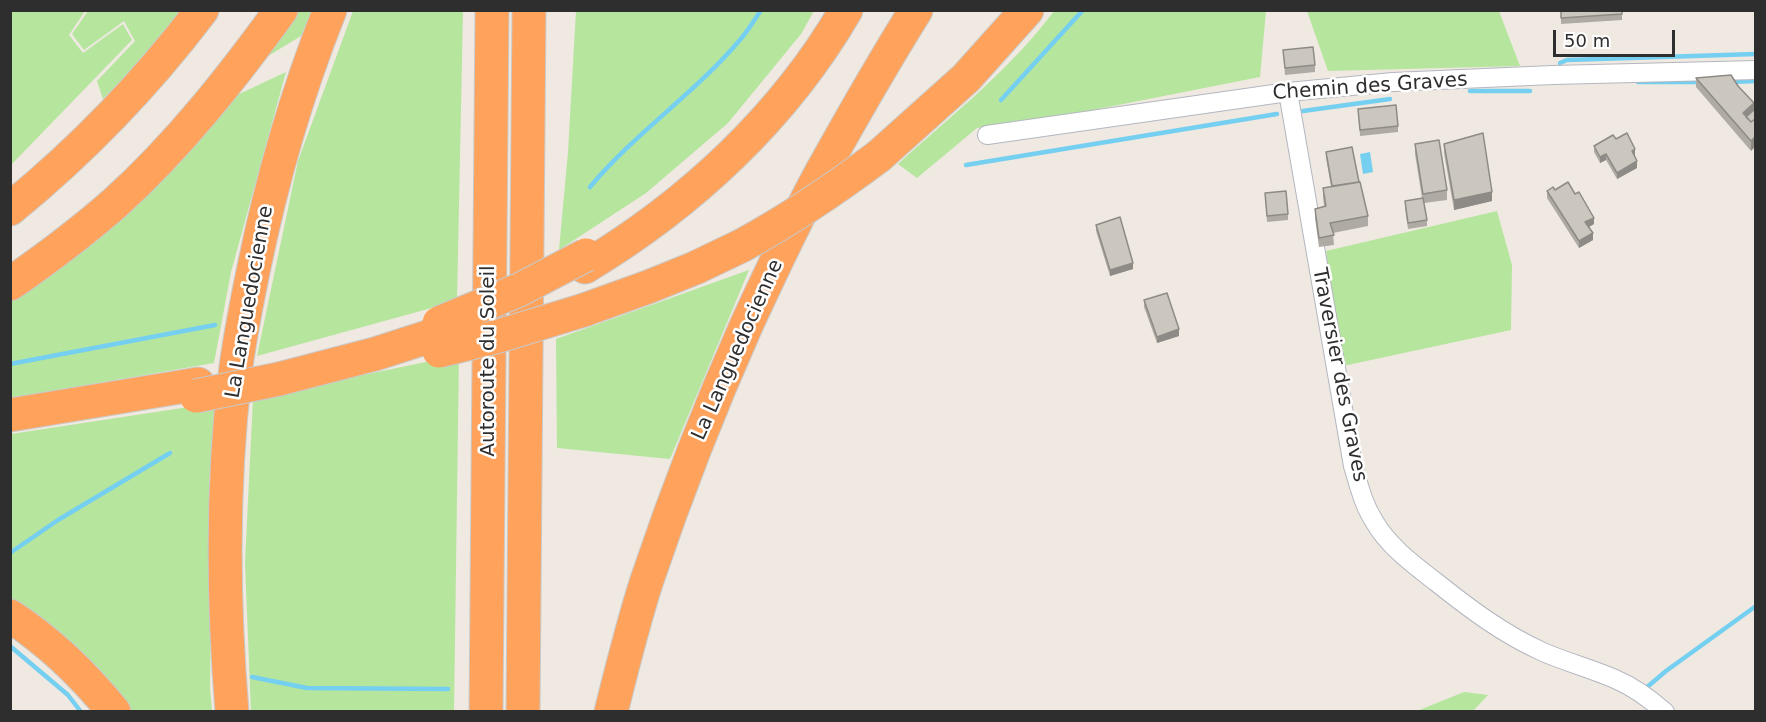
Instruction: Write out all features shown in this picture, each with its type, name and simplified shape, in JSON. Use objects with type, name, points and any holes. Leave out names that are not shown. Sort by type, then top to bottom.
[{"type":"highway","points":[[10,209],[35,189],[135,92],[202,10]]},
{"type":"highway","points":[[10,284],[83,230],[171,148],[223,87],[281,10]]},
{"type":"highway","name":"La Languedocienne","points":[[232,711],[226,600],[226,528],[231,416],[241,330],[281,152],[330,10]]},
{"type":"highway","name":"Autoroute du Soleil","points":[[486,711],[492,10]]},
{"type":"highway","name":"Autoroute du Soleil","points":[[523,711],[529,10]]},
{"type":"highway","points":[[528,182],[543,10]]},
{"type":"highway","points":[[585,261],[670,196],[733,139],[783,83],[817,38],[834,10]]},
{"type":"highway","points":[[10,426],[375,354],[439,336],[508,307],[657,220],[694,190],[738,149],[800,78],[846,10]]},
{"type":"highway","name":"La Languedocienne","points":[[611,711],[631,634],[665,527],[734,353],[767,280],[821,173],[916,10]]},
{"type":"highway","points":[[439,336],[499,336],[658,284],[741,246],[796,214],[879,156],[966,78],[1028,10]]},
{"type":"highway","points":[[10,415],[197,390]]},
{"type":"highway","points":[[10,616],[60,654],[94,687],[114,711]]},
{"type":"street","name":"Chemin des Graves","points":[[987,135],[1288,92],[1394,82],[1755,70]]},
{"type":"street","name":"Traversier des Graves","points":[[1288,92],[1353,466],[1363,500],[1375,523],[1394,546],[1479,616],[1544,652],[1617,680],[1644,695],[1665,711]]},
{"type":"green space","points":[[11,10],[85,11],[69,35],[83,53],[123,24],[132,40],[11,165]]},
{"type":"green space","points":[[88,11],[180,11],[145,56],[103,99],[97,81],[135,41],[124,21],[84,50],[72,34]]},
{"type":"green space","points":[[292,11],[313,11],[301,36],[250,67]]},
{"type":"green space","points":[[353,11],[463,11],[457,301],[257,356],[298,161]]},
{"type":"green space","points":[[576,11],[814,11],[801,34],[728,123],[646,193],[559,250],[568,152]]},
{"type":"green space","points":[[1054,11],[1266,11],[1260,77],[1027,123],[977,128],[917,178],[898,164],[1000,72]]},
{"type":"green space","points":[[1307,11],[1499,11],[1520,66],[1328,71]]},
{"type":"green space","points":[[286,72],[231,272],[214,363],[11,398],[10,291],[218,104]]},
{"type":"green space","points":[[1497,211],[1512,265],[1511,330],[1343,366],[1326,251]]},
{"type":"green space","points":[[749,270],[670,459],[557,448],[556,339]]},
{"type":"green space","points":[[459,355],[454,711],[251,712],[245,563],[253,398]]},
{"type":"green space","points":[[215,403],[209,486],[212,711],[123,711],[11,608],[11,434]]},
{"type":"green space","points":[[1464,692],[1488,695],[1473,711],[1417,711]]},
{"type":"water","points":[[1370,152],[1373,172],[1363,174],[1360,154]]},
{"type":"building","points":[[1561,10],[1622,10],[1622,14],[1561,18]]},
{"type":"building","points":[[1313,47],[1315,65],[1285,68],[1283,50]]},
{"type":"building","points":[[1731,75],[1754,103],[1743,113],[1751,122],[1755,119],[1755,137],[1751,141],[1696,78]]},
{"type":"building","points":[[1396,105],[1398,126],[1360,130],[1358,109]]},
{"type":"building","points":[[1754,110],[1755,119],[1751,122],[1746,117]]},
{"type":"building","points":[[1483,133],[1492,192],[1454,200],[1444,144]]},
{"type":"building","points":[[1627,133],[1635,149],[1632,151],[1637,161],[1617,173],[1606,154],[1600,157],[1594,146],[1613,135],[1616,139]]},
{"type":"building","points":[[1439,140],[1447,190],[1423,194],[1415,144]]},
{"type":"building","points":[[1352,147],[1359,182],[1332,186],[1326,152]]},
{"type":"building","points":[[1360,182],[1368,216],[1330,223],[1334,235],[1319,238],[1315,209],[1326,206],[1323,188]]},
{"type":"building","points":[[1568,182],[1575,194],[1579,192],[1594,218],[1585,222],[1593,233],[1579,241],[1547,191],[1553,187],[1555,190]]},
{"type":"building","points":[[1286,191],[1288,214],[1267,216],[1265,193]]},
{"type":"building","points":[[1423,198],[1427,220],[1408,223],[1405,201]]},
{"type":"building","points":[[1120,217],[1133,263],[1110,270],[1096,225]]},
{"type":"building","points":[[1167,293],[1179,329],[1157,337],[1144,300]]},
{"type":"waterway","points":[[590,187],[607,167],[722,60],[745,34],[761,10]]},
{"type":"waterway","points":[[1001,100],[1083,10]]},
{"type":"waterway","points":[[1560,63],[1567,60],[1756,54]]},
{"type":"waterway","points":[[1730,82],[1756,81]]},
{"type":"waterway","points":[[1638,82],[1701,82]]},
{"type":"waterway","points":[[1470,91],[1530,91]]},
{"type":"waterway","points":[[1303,111],[1390,99]]},
{"type":"waterway","points":[[966,165],[1277,114]]},
{"type":"waterway","points":[[10,364],[215,325]]},
{"type":"waterway","points":[[10,553],[58,520],[170,453]]},
{"type":"waterway","points":[[1646,688],[1756,606]]},
{"type":"waterway","points":[[10,646],[68,695],[81,712]]},
{"type":"waterway","points":[[252,677],[307,688],[448,689]]}]
